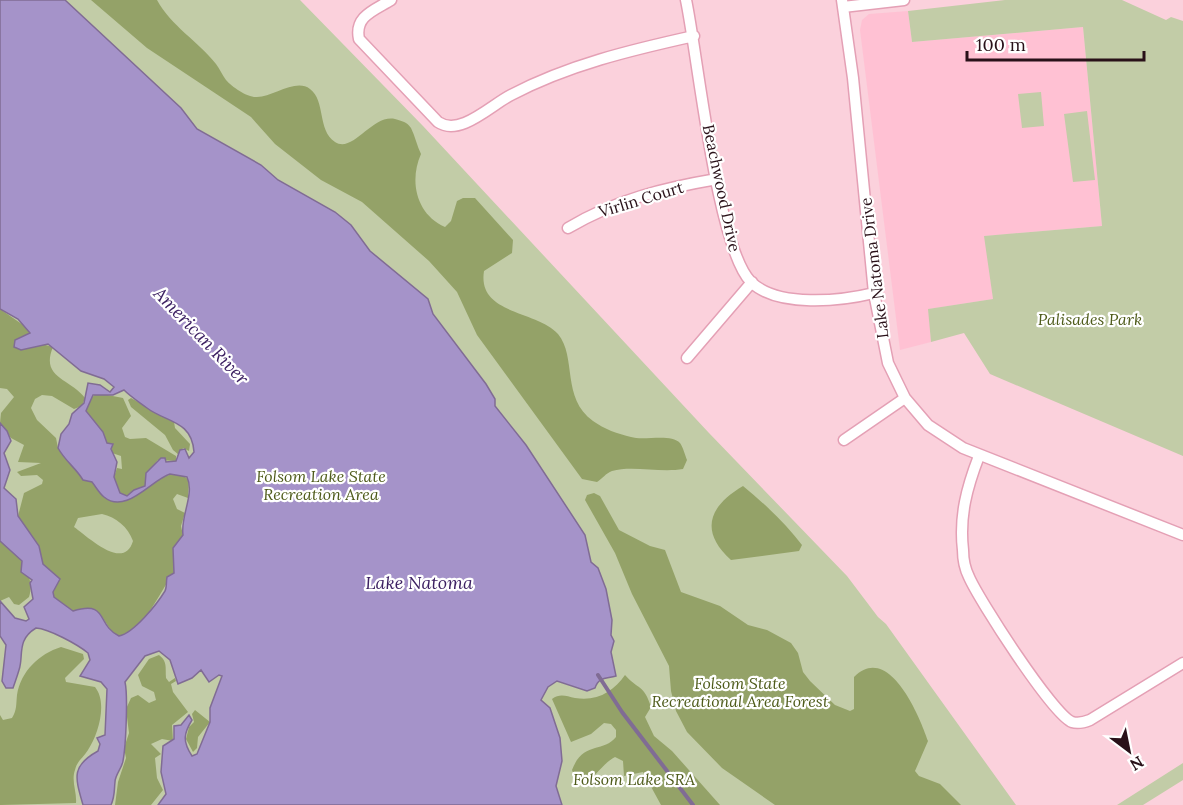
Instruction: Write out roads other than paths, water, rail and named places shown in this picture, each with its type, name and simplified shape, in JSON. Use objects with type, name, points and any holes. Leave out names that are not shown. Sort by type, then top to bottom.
[{"type":"street","points":[[391,0],[363,17],[357,31],[359,39],[438,122],[447,127],[459,126],[511,95],[583,64],[640,47],[694,36]]},
{"type":"street","name":"Beachwood Drive","points":[[686,0],[717,179],[732,250],[752,282],[767,292],[784,298],[805,300],[874,293]]},
{"type":"street","points":[[843,3],[904,0]]},
{"type":"street","name":"Lake Natoma Drive","points":[[843,3],[853,78],[874,293],[888,363],[905,398],[928,425],[950,442],[979,456],[1148,519],[1183,535]]},
{"type":"street","name":"Virlin Court","points":[[568,228],[614,204],[662,189],[717,179]]},
{"type":"street","points":[[687,358],[752,282]]},
{"type":"street","points":[[844,440],[905,398]]},
{"type":"street","points":[[979,456],[964,503],[963,550],[967,574],[986,611],[1036,681],[1067,718],[1078,723],[1090,720],[1183,663]]},
{"type":"water","name":"Lake Natoma","points":[[0,0],[65,0],[181,108],[197,129],[261,165],[278,180],[335,212],[351,225],[370,251],[428,299],[433,314],[486,384],[495,399],[495,406],[526,445],[585,535],[591,562],[598,568],[606,589],[612,620],[611,635],[614,641],[611,652],[616,676],[601,680],[595,688],[587,691],[557,681],[548,687],[541,700],[550,708],[560,738],[562,761],[556,786],[562,805],[158,805],[166,794],[161,772],[163,746],[174,739],[174,726],[181,725],[189,715],[192,720],[187,729],[185,741],[192,756],[197,754],[210,722],[210,708],[222,676],[219,675],[209,682],[201,670],[192,678],[178,684],[170,660],[159,651],[145,656],[125,682],[124,754],[115,779],[111,805],[83,805],[77,773],[83,762],[98,751],[100,744],[97,738],[105,735],[107,689],[101,682],[80,676],[90,660],[88,653],[63,637],[36,628],[23,643],[20,665],[13,688],[6,688],[2,681],[6,645],[0,636],[0,601],[15,618],[26,621],[29,619],[24,607],[33,599],[30,583],[32,580],[21,572],[22,561],[0,541],[0,423],[7,431],[11,441],[4,453],[10,470],[4,488],[16,499],[18,516],[39,546],[43,564],[60,579],[53,592],[54,597],[73,611],[84,608],[97,611],[107,626],[119,636],[131,630],[151,610],[165,591],[167,577],[174,573],[173,548],[183,535],[189,484],[187,477],[170,474],[130,499],[121,502],[104,497],[92,482],[83,480],[58,448],[61,434],[69,424],[72,414],[84,403],[88,383],[100,385],[110,392],[114,387],[104,379],[81,371],[48,344],[21,350],[14,347],[15,340],[30,333],[18,319],[0,309]],"holes":[[[124,390],[154,413],[183,428],[192,441],[194,452],[189,458],[185,449],[180,450],[176,461],[166,462],[165,458],[161,458],[146,473],[145,486],[134,490],[127,496],[120,493],[114,477],[117,462],[111,449],[113,444],[107,443],[103,432],[86,411],[93,395],[113,395]]]},
{"type":"waterway","points":[[598,675],[622,712],[693,805]]},
{"type":"park label","name":"Palisades Park","points":[[1090,319]]},
{"type":"park label","name":"Folsom Lake State Recreation Area","points":[[321,485]]},
{"type":"park label","name":"Folsom State Recreational Area Forest","points":[[740,692]]},
{"type":"park label","name":"Folsom Lake SRA","points":[[634,779]]},
{"type":"water label","name":"American River","points":[[201,336]]}]
